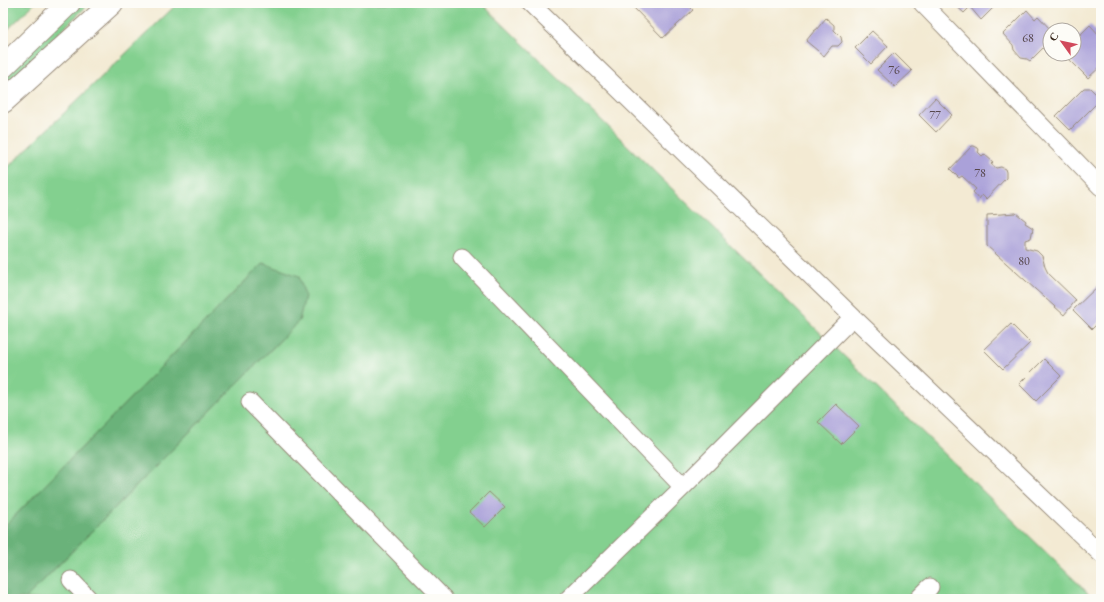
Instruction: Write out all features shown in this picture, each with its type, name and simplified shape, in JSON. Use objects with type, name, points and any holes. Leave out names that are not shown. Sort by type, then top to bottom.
[{"type":"main road","points":[[3,67],[69,3]]},
{"type":"main road","points":[[3,102],[112,3]]},
{"type":"street","points":[[530,3],[853,317],[1101,554]]},
{"type":"street","points":[[922,3],[1101,187]]},
{"type":"street","points":[[462,257],[683,486]]},
{"type":"street","points":[[568,599],[853,317]]},
{"type":"street","points":[[250,402],[444,599]]},
{"type":"street","points":[[71,580],[89,599]]},
{"type":"street","points":[[918,599],[930,587]]},
{"type":"green space","points":[[3,3],[35,3],[3,34]]},
{"type":"green space","points":[[79,3],[90,3],[3,87],[3,77]]},
{"type":"green space","points":[[178,3],[481,3],[1094,599],[25,599],[299,321],[263,263],[3,528],[3,172]]},
{"type":"green space","points":[[263,263],[299,276],[305,296],[299,321],[25,599],[3,599],[3,528]]},
{"type":"building","points":[[638,3],[686,3],[693,10],[663,38],[633,7]]},
{"type":"building","points":[[953,3],[998,3],[981,20],[970,7],[964,13]]},
{"type":"building","points":[[1027,10],[1035,19],[1038,16],[1044,22],[1042,22],[1042,49],[1030,61],[1021,58],[1014,50],[1013,45],[1003,34]]},
{"type":"building","points":[[826,18],[834,25],[834,30],[841,37],[842,42],[838,46],[832,46],[824,56],[806,41]]},
{"type":"building","points":[[1090,25],[1101,37],[1101,66],[1088,78],[1072,62],[1082,62],[1082,33]]},
{"type":"building","points":[[872,31],[888,46],[871,64],[855,48]]},
{"type":"building","points":[[894,53],[912,71],[895,87],[877,70]]},
{"type":"building","points":[[1084,88],[1090,88],[1101,99],[1070,130],[1056,116]]},
{"type":"building","points":[[935,98],[952,115],[936,132],[919,115]]},
{"type":"building","points":[[972,146],[978,148],[978,152],[982,156],[984,154],[993,162],[991,164],[996,168],[1001,167],[1005,169],[1006,172],[1006,178],[986,199],[982,195],[979,199],[973,192],[976,189],[962,176],[959,178],[950,169]]},
{"type":"building","points":[[1016,213],[1026,221],[1025,223],[1033,228],[1031,238],[1025,240],[1025,248],[1037,251],[1042,256],[1048,273],[1076,300],[1064,315],[987,246],[987,215]]},
{"type":"building","points":[[1101,283],[1101,320],[1092,329],[1073,310]]},
{"type":"building","points":[[1011,324],[1030,343],[1003,369],[984,350]]},
{"type":"building","points":[[1044,359],[1061,376],[1036,401],[1019,384]]},
{"type":"building","points":[[836,404],[859,426],[841,444],[818,422]]},
{"type":"building","points":[[489,492],[505,507],[485,527],[469,512]]}]
